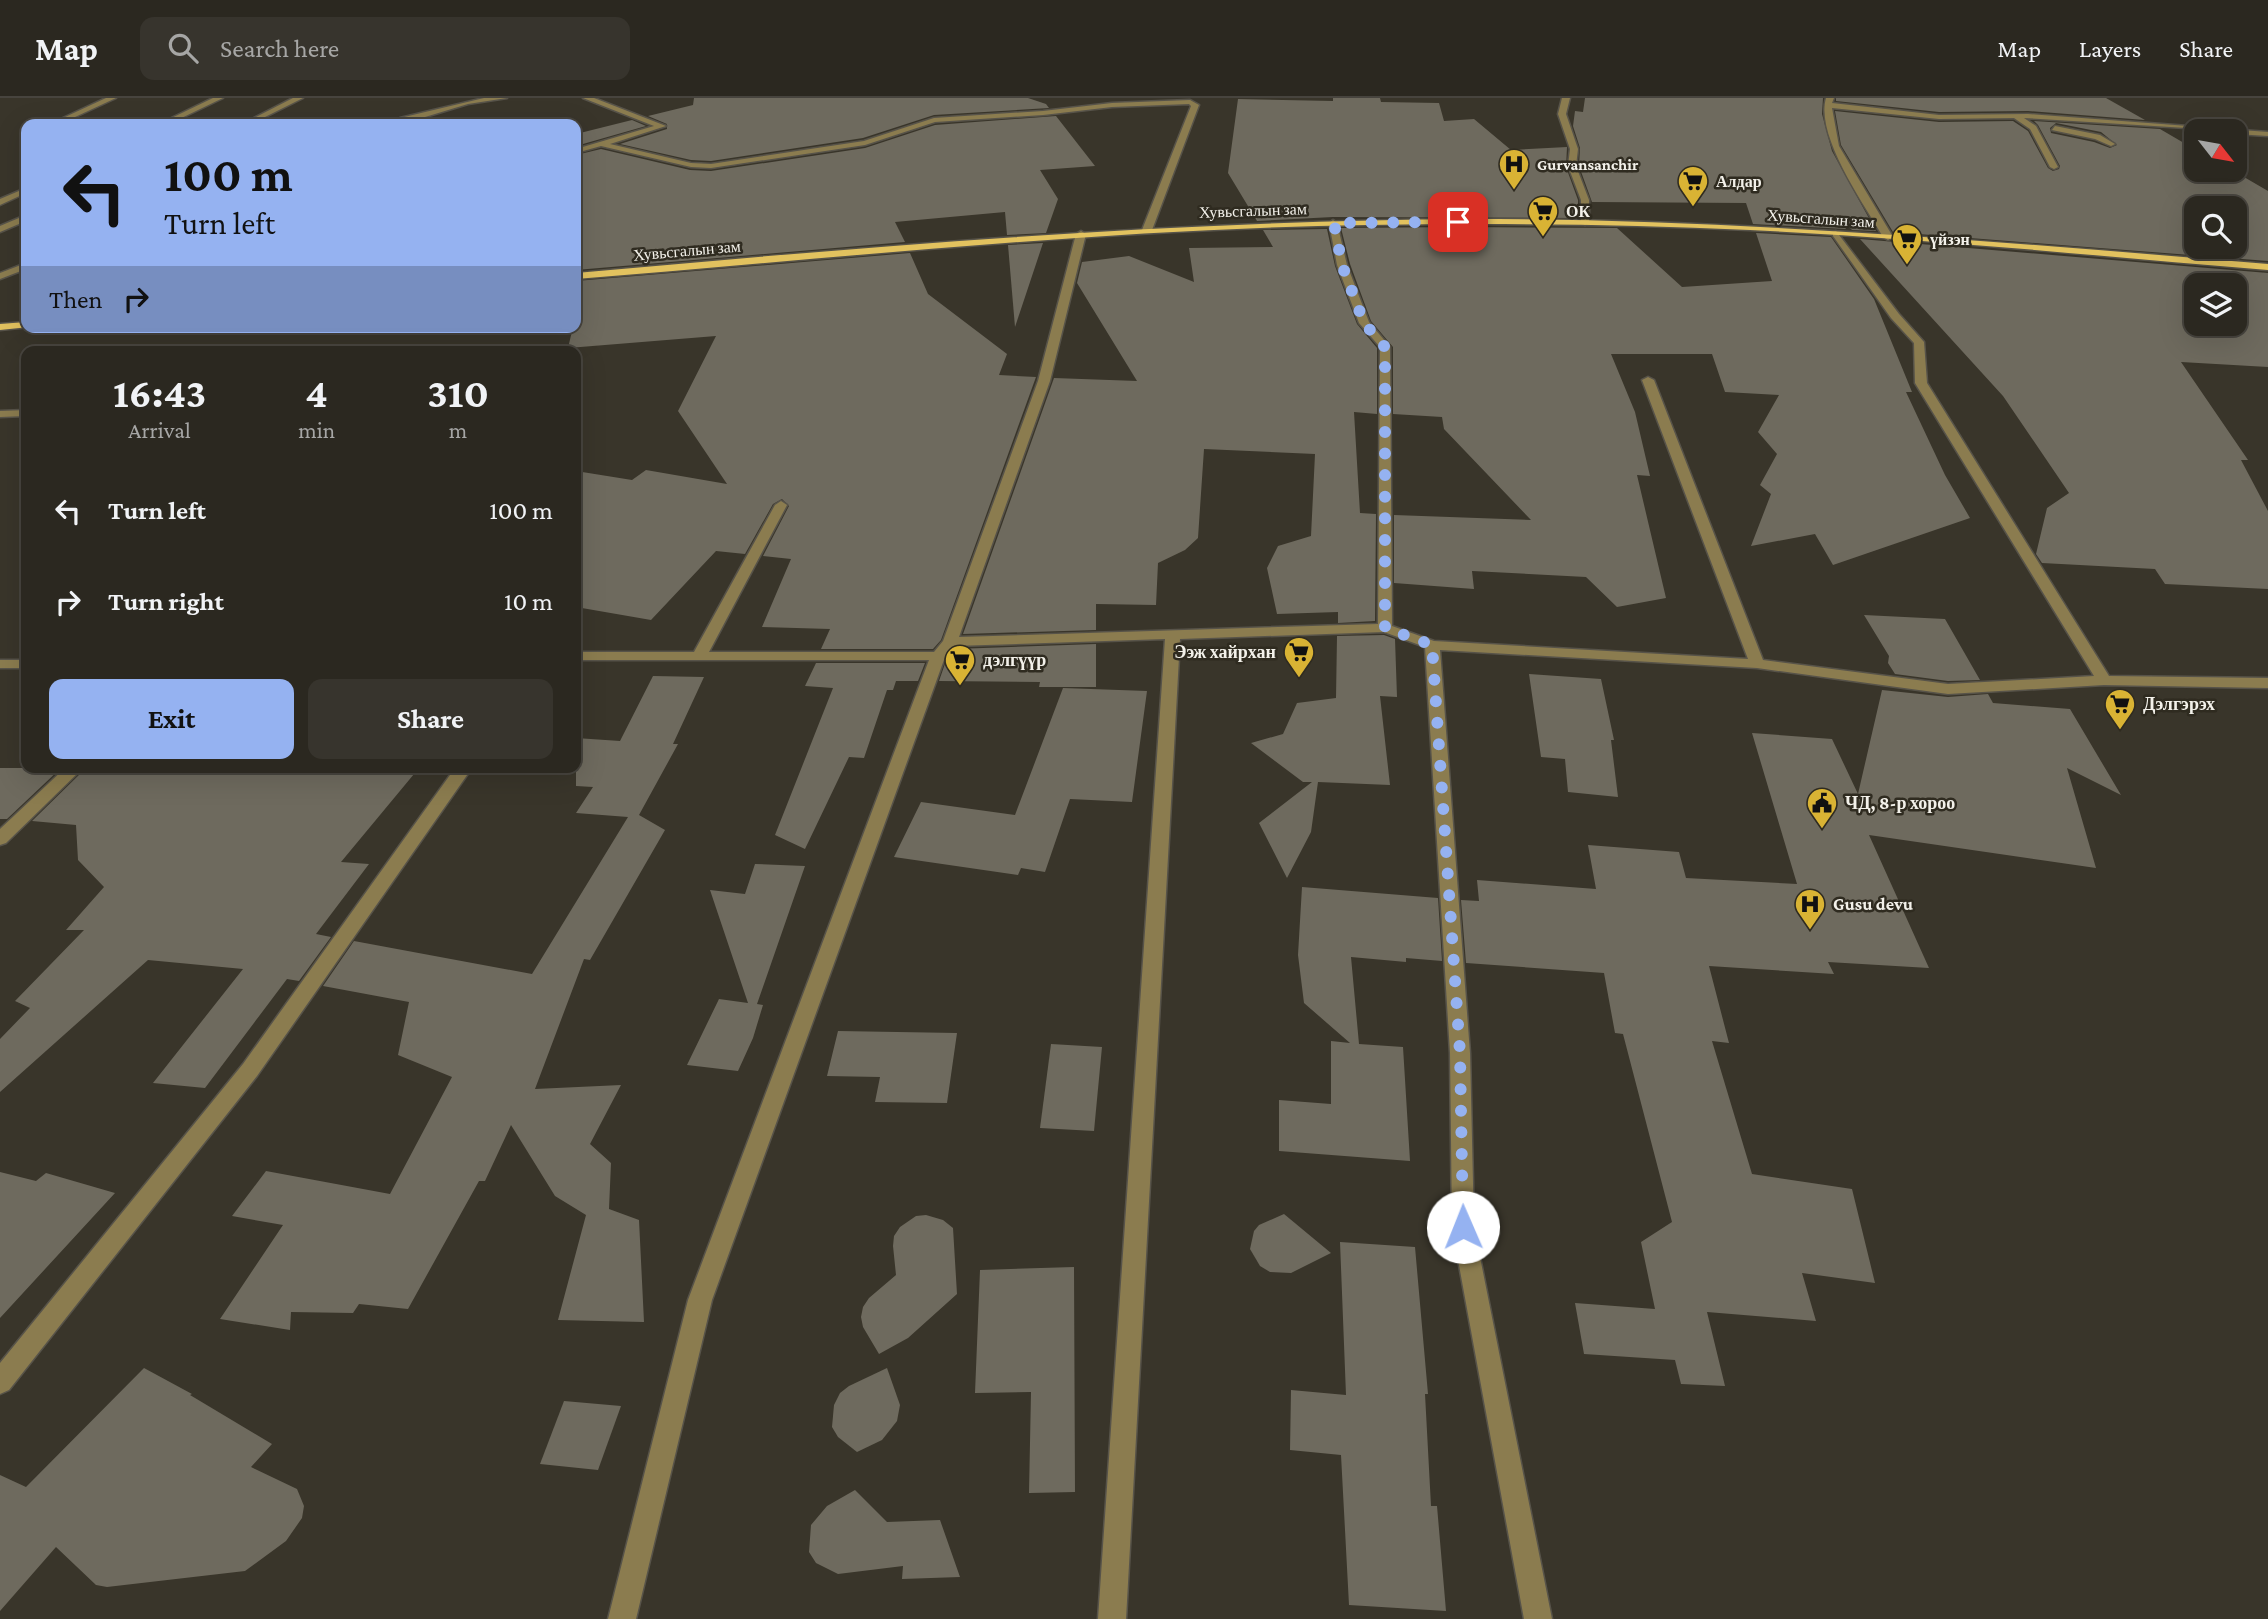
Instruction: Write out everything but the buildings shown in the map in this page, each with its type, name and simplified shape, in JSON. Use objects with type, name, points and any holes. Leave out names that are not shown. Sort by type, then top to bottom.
[{"type":"main road","name":"Хувьсгалын зам","points":[[581,276],[1081,234],[1334,223],[1585,222],[1888,237],[2268,267]]},
{"type":"main road","points":[[0,327],[21,325]]},
{"type":"street","points":[[65,119],[112,98]]},
{"type":"street","points":[[174,119],[219,98]]},
{"type":"street","points":[[256,119],[299,98]]},
{"type":"street","points":[[407,119],[459,105],[503,98]]},
{"type":"street","points":[[581,150],[662,126],[587,98]]},
{"type":"street","points":[[1566,98],[1562,114],[1574,149],[1572,166],[1585,200],[1585,222]]},
{"type":"street","points":[[1888,237],[1835,146],[1829,101],[1939,117],[2017,117],[2268,134]]},
{"type":"street","points":[[601,144],[691,165],[711,166],[865,143],[934,120],[1043,113],[1137,103],[1189,102],[1195,105],[1147,230]]},
{"type":"street","points":[[2017,117],[2033,128],[2054,167]]},
{"type":"street","points":[[2027,125],[2076,131],[2111,144]]},
{"type":"street","points":[[0,202],[21,192]]},
{"type":"street","points":[[0,229],[21,220]]},
{"type":"street","points":[[1334,223],[1342,265],[1364,323],[1385,347],[1385,628]]},
{"type":"street","points":[[622,1619],[704,1289],[1044,380],[1081,234]]},
{"type":"street","points":[[1836,234],[1895,316],[1919,342],[1921,383],[2104,680]]},
{"type":"street","points":[[0,276],[21,268]]},
{"type":"street","points":[[1648,380],[1757,664]]},
{"type":"street","points":[[0,414],[21,413]]},
{"type":"street","points":[[699,656],[781,505]]},
{"type":"street","points":[[581,656],[699,656],[944,649],[1173,635],[1385,628],[1432,645],[1757,664],[1948,689],[2104,680],[2268,683]]},
{"type":"street","points":[[1112,1619],[1173,635]]},
{"type":"street","points":[[1432,645],[1460,1053],[1463,1227],[1538,1619]]},
{"type":"street","points":[[0,664],[21,664]]},
{"type":"street","points":[[0,839],[70,773]]},
{"type":"street","points":[[0,1382],[250,1070],[460,773]]},
{"type":"place","name":"Gurvansanchir","points":[[1514,191]]},
{"type":"place","name":"Алдар","points":[[1693,208]]},
{"type":"place","name":"ОК","points":[[1543,238]]},
{"type":"place","name":"үйзэн","points":[[1907,266]]},
{"type":"place","name":"Ээж хайрхан","points":[[1299,679]]},
{"type":"place","name":"дэлгүүр","points":[[960,687]]},
{"type":"place","name":"Дэлгэрэх","points":[[2120,731]]},
{"type":"place","name":"ЧД, 8-р хороо","points":[[1822,830]]},
{"type":"place","name":"Gusu devu","points":[[1810,931]]},
{"type":"route","points":[[1458,222],[1334,223],[1342,265],[1364,323],[1385,347],[1385,628],[1432,645],[1460,1053],[1463,1227]]}]
